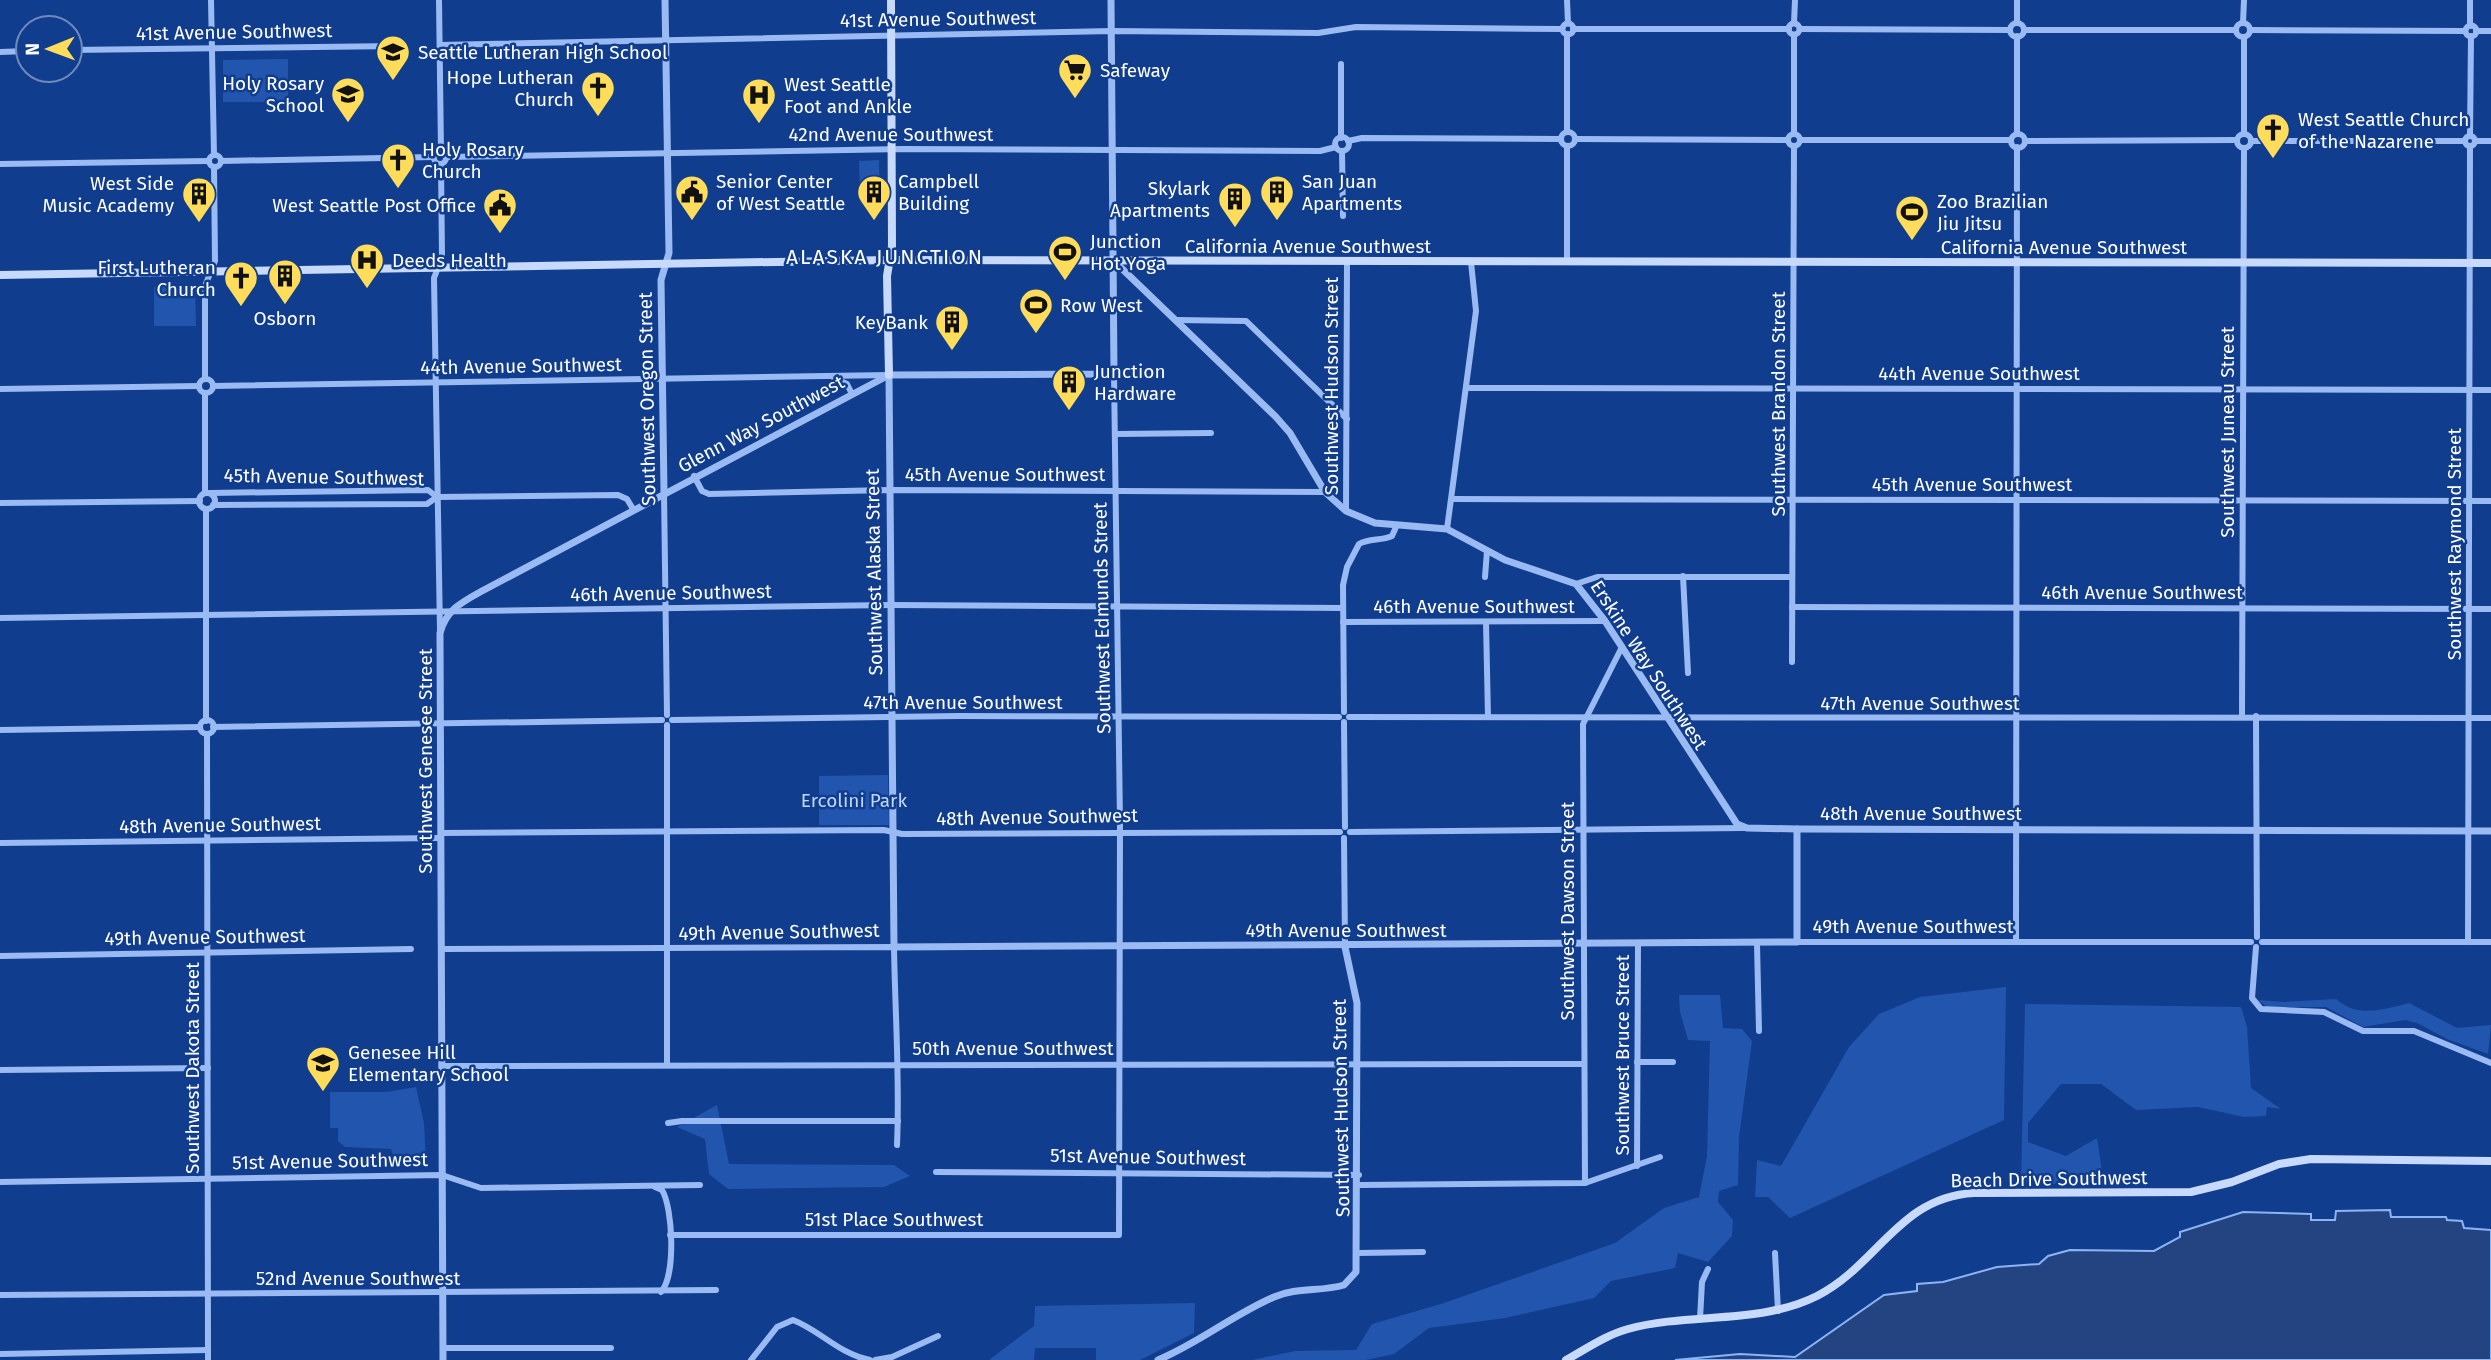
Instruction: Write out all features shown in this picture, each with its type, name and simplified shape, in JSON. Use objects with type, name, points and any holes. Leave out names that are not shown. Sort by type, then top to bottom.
[{"type":"main road","name":"Southwest Alaska Street","points":[[888,375],[887,276],[890,260],[892,149],[891,0]]},
{"type":"main road","name":"California Avenue Southwest","points":[[0,275],[890,260],[2491,263]]},
{"type":"main road","name":"Beach Drive Southwest","points":[[1566,1360],[1627,1329],[1778,1311],[1819,1295],[1862,1265],[1908,1216],[1944,1197],[1974,1193],[2191,1192],[2232,1182],[2278,1164],[2311,1159],[2491,1161]]},
{"type":"street","points":[[0,164],[208,161],[214,155],[211,0]]},
{"type":"street","points":[[434,157],[441,164],[447,157],[441,151],[439,0]]},
{"type":"street","name":"Southwest Oregon Street","points":[[665,0],[667,263],[661,280],[667,720],[667,1065]]},
{"type":"street","name":"Southwest Edmunds Street","points":[[1111,0],[1120,832],[1119,1235]]},
{"type":"street","points":[[1561,139],[1567,132],[1567,0]]},
{"type":"street","points":[[1788,140],[1794,133],[1795,0]]},
{"type":"street","points":[[2017,0],[2017,23],[2024,30]]},
{"type":"street","points":[[2244,0],[2244,23],[2251,30],[2491,31]]},
{"type":"street","name":"Southwest Raymond Street","points":[[2468,942],[2470,0]]},
{"type":"street","points":[[2017,23],[2010,30],[2017,36]]},
{"type":"street","points":[[2236,30],[2244,23]]},
{"type":"street","name":"41st Avenue Southwest","points":[[440,45],[1112,31],[1318,33],[1356,27],[2010,30]]},
{"type":"street","points":[[1567,132],[1575,139],[1788,140],[1794,146],[1801,140],[2011,140],[2017,134],[2017,36],[2024,30],[2236,30],[2244,37]]},
{"type":"street","points":[[2251,30],[2244,37],[2244,134],[2251,141],[2491,141]]},
{"type":"street","name":"41st Avenue Southwest","points":[[84,50],[398,46]]},
{"type":"street","points":[[1339,149],[1347,148],[1344,140],[1341,64]]},
{"type":"street","points":[[1794,133],[1801,140]]},
{"type":"street","points":[[2017,134],[2025,141]]},
{"type":"street","points":[[2017,147],[2025,141],[2237,140],[2244,134]]},
{"type":"street","points":[[1343,216],[1339,149],[1336,141],[1362,138],[1561,139],[1567,146],[1567,261]]},
{"type":"street","points":[[1567,146],[1575,139]]},
{"type":"street","points":[[2011,140],[2017,147],[2016,942]]},
{"type":"street","points":[[2237,140],[2244,148],[2251,141]]},
{"type":"street","name":"Southwest Brandon Street","points":[[1792,662],[1794,146]]},
{"type":"street","name":"Southwest Juneau Street","points":[[2242,716],[2244,148]]},
{"type":"street","name":"42nd Avenue Southwest","points":[[447,157],[892,149],[1339,149]]},
{"type":"street","points":[[214,155],[221,160],[434,157],[441,151]]},
{"type":"street","points":[[214,167],[221,160]]},
{"type":"street","points":[[0,389],[198,386],[205,379],[205,286],[215,261],[214,167],[208,161]]},
{"type":"street","name":"Southwest Genesee Street","points":[[441,164],[442,257],[434,278],[440,633],[443,1360]]},
{"type":"street","name":"Erskine Way Southwest","points":[[1114,261],[1276,416],[1290,433],[1325,492],[1346,511],[1375,523],[1396,527],[1447,529],[1524,567],[1576,584],[1605,621],[1729,816],[1748,828]]},
{"type":"street","points":[[1447,529],[1476,311],[1472,261]]},
{"type":"street","name":"Southwest Hudson Street","points":[[1346,511],[1347,262]]},
{"type":"street","points":[[1177,320],[1246,321],[1346,419]]},
{"type":"street","name":"44th Avenue Southwest","points":[[213,386],[1114,374]]},
{"type":"street","name":"Glenn Way Southwest","points":[[448,613],[482,591],[664,492],[888,375]]},
{"type":"street","name":"Southwest Alaska Street","points":[[888,375],[897,1145]]},
{"type":"street","points":[[829,376],[845,382],[852,394]]},
{"type":"street","points":[[205,379],[213,386],[211,391],[205,393]]},
{"type":"street","points":[[0,730],[200,727],[206,721],[209,508],[205,393],[198,386]]},
{"type":"street","name":"44th Avenue Southwest","points":[[1466,388],[2491,390]]},
{"type":"street","points":[[1116,434],[1211,433]]},
{"type":"street","name":"45th Avenue Southwest","points":[[695,477],[702,491],[709,494],[889,489],[1325,492]]},
{"type":"street","name":"45th Avenue Southwest","points":[[207,492],[428,490],[437,497]]},
{"type":"street","points":[[207,492],[200,501],[209,508]]},
{"type":"street","name":"45th Avenue Southwest","points":[[209,508],[427,504],[437,497],[618,495],[627,499],[633,509]]},
{"type":"street","name":"45th Avenue Southwest","points":[[1452,499],[2491,500]]},
{"type":"street","name":"45th Avenue Southwest","points":[[0,503],[200,501]]},
{"type":"street","name":"Southwest Hudson Street","points":[[1358,1253],[1356,990],[1345,947],[1343,608],[1345,575],[1359,544],[1386,539],[1392,536],[1396,527]]},
{"type":"street","points":[[1485,577],[1487,551]]},
{"type":"street","points":[[1684,576],[1688,673]]},
{"type":"street","name":"46th Avenue Southwest","points":[[1576,584],[1597,577],[1792,577]]},
{"type":"street","name":"46th Avenue Southwest","points":[[0,618],[890,605],[1343,608]]},
{"type":"street","name":"46th Avenue Southwest","points":[[1792,607],[2491,609]]},
{"type":"street","points":[[440,633],[448,613]]},
{"type":"street","name":"46th Avenue Southwest","points":[[1343,622],[1605,621]]},
{"type":"street","points":[[1486,622],[1488,717]]},
{"type":"street","name":"Southwest Dawson Street","points":[[1585,1184],[1584,718],[1622,647]]},
{"type":"street","points":[[2256,716],[2256,942],[2251,993],[2254,1004],[2269,1011],[2325,1012],[2363,1031],[2414,1031],[2491,1063]]},
{"type":"street","name":"47th Avenue Southwest","points":[[213,727],[892,717],[2491,718]]},
{"type":"street","points":[[200,727],[207,734],[213,727],[206,721]]},
{"type":"street","name":"Southwest Dakota Street","points":[[207,734],[208,1360]]},
{"type":"street","name":"48th Avenue Southwest","points":[[0,842],[208,841],[667,832],[1345,832],[1748,828],[2491,831]]},
{"type":"street","points":[[1797,829],[1797,942]]},
{"type":"street","name":"49th Avenue Southwest","points":[[441,948],[2491,942]]},
{"type":"street","name":"Southwest Bruce Street","points":[[1637,1166],[1638,944]]},
{"type":"street","points":[[1757,944],[1759,1031]]},
{"type":"street","name":"49th Avenue Southwest","points":[[0,956],[411,949]]},
{"type":"street","points":[[1637,1062],[1673,1062]]},
{"type":"street","name":"50th Avenue Southwest","points":[[442,1066],[895,1063],[1584,1064]]},
{"type":"street","points":[[0,1070],[208,1068]]},
{"type":"street","points":[[668,1124],[682,1121],[898,1121]]},
{"type":"street","points":[[1359,1185],[1585,1184],[1660,1157]]},
{"type":"street","name":"51st Avenue Southwest","points":[[936,1172],[1359,1175]]},
{"type":"street","name":"51st Avenue Southwest","points":[[0,1182],[442,1175],[481,1188],[700,1185]]},
{"type":"street","points":[[653,1186],[662,1190],[669,1205],[670,1278],[661,1292]]},
{"type":"street","name":"51st Place Southwest","points":[[670,1235],[1119,1235]]},
{"type":"street","points":[[1158,1360],[1189,1347],[1272,1297],[1301,1289],[1338,1287],[1349,1282],[1356,1272],[1358,1253],[1423,1252]]},
{"type":"street","points":[[1775,1253],[1778,1311]]},
{"type":"street","points":[[1700,1319],[1702,1282],[1709,1269]]},
{"type":"street","name":"52nd Avenue Southwest","points":[[0,1295],[716,1290]]},
{"type":"street","points":[[751,1360],[777,1327],[793,1320],[808,1326],[843,1352],[870,1360]]},
{"type":"street","points":[[875,1360],[892,1357],[937,1336]]},
{"type":"street","points":[[443,1348],[611,1348]]},
{"type":"street","points":[[0,1354],[208,1350]]},
{"type":"green space","points":[[288,59],[288,102],[223,102],[223,60]]},
{"type":"green space","points":[[879,160],[880,203],[860,204],[859,161]]},
{"type":"green space","points":[[195,286],[196,326],[154,326],[154,287]]},
{"type":"green space","name":"Ercolini Park","points":[[888,775],[889,825],[819,825],[819,776]]},
{"type":"green space","points":[[2006,987],[2004,1120],[1790,1218],[1768,1197],[1755,1197],[1757,1160],[1781,1166],[1849,1047],[1879,1014],[1920,997]]},
{"type":"green space","points":[[1679,995],[1720,995],[1723,1028],[1742,1029],[1752,1041],[1739,1137],[1738,1185],[1719,1191],[1718,1202],[1733,1220],[1732,1236],[1708,1262],[1678,1253],[1675,1268],[1611,1281],[1594,1298],[1505,1318],[1429,1328],[1394,1354],[1366,1360],[1252,1360],[1295,1351],[1356,1350],[1372,1324],[1444,1303],[1615,1243],[1664,1208],[1699,1197],[1707,1156],[1710,1041],[1688,1040],[1680,1012]]},
{"type":"green space","points":[[2336,999],[2353,1009],[2371,1011],[2409,1003],[2457,1028],[2491,1025],[2488,1054],[2405,1020],[2363,1027],[2326,1007],[2267,1007],[2258,1000],[2283,1002]]},
{"type":"green space","points":[[2025,1004],[2241,1007],[2247,1027],[2251,1088],[2281,1109],[2267,1107],[2266,1116],[2244,1117],[2198,1107],[2136,1110],[2101,1084],[2061,1084],[2028,1123],[2028,1142],[2066,1156],[2097,1138],[2103,1177],[2059,1184],[2021,1183]]},
{"type":"green space","points":[[416,1087],[424,1123],[426,1161],[395,1161],[391,1149],[345,1147],[338,1141],[338,1128],[330,1128],[330,1092],[386,1092]]},
{"type":"green space","points":[[717,1105],[729,1164],[894,1165],[910,1176],[884,1187],[728,1189],[709,1174],[705,1139],[677,1127]]},
{"type":"green space","points":[[1195,1303],[1194,1333],[1140,1360],[1096,1360],[1096,1348],[1035,1348],[1034,1360],[989,1360],[1034,1326],[1035,1306]]},
{"type":"shaded area","points":[[2390,1210],[2391,1217],[2446,1217],[2447,1220],[2462,1221],[2464,1228],[2491,1230],[2491,1360],[1675,1360],[1740,1354],[1795,1357],[1884,1295],[1917,1291],[1917,1284],[1943,1282],[1997,1267],[2039,1264],[2048,1256],[2070,1250],[2154,1251],[2180,1237],[2180,1232],[2243,1212],[2311,1214],[2311,1220],[2335,1220],[2336,1211]]},
{"type":"place","name":"Seattle Lutheran High School","points":[[393,82]]},
{"type":"place","name":"Safeway","points":[[1075,100]]},
{"type":"place","name":"Hope Lutheran Church","points":[[598,118]]},
{"type":"place","name":"Holy Rosary School","points":[[348,124]]},
{"type":"place","name":"West Seattle Foot and Ankle","points":[[759,125]]},
{"type":"place","name":"West Seattle Church of the Nazarene","points":[[2273,160]]},
{"type":"place","name":"Holy Rosary Church","points":[[398,190]]},
{"type":"place","name":"Senior Center of West Seattle","points":[[692,222]]},
{"type":"place","name":"Campbell Building","points":[[874,222]]},
{"type":"place","name":"San Juan Apartments","points":[[1277,222]]},
{"type":"place","name":"West Side Music Academy","points":[[199,224]]},
{"type":"place","name":"Skylark Apartments","points":[[1235,229]]},
{"type":"place","name":"West Seattle Post Office","points":[[500,235]]},
{"type":"place","name":"Zoo Brazilian Jiu Jitsu","points":[[1912,242]]},
{"type":"place","name":"Junction Hot Yoga","points":[[1065,282]]},
{"type":"place","name":"Deeds Health","points":[[367,290]]},
{"type":"place","name":"Osborn","points":[[285,306]]},
{"type":"place","name":"First Lutheran Church","points":[[241,308]]},
{"type":"place","name":"Row West","points":[[1036,335]]},
{"type":"place","name":"KeyBank","points":[[952,352]]},
{"type":"place","name":"Junction Hardware","points":[[1069,412]]},
{"type":"place","name":"Genesee Hill Elementary School","points":[[323,1093]]},
{"type":"district","name":"ALASKA JUNCTION","points":[[885,257]]}]
